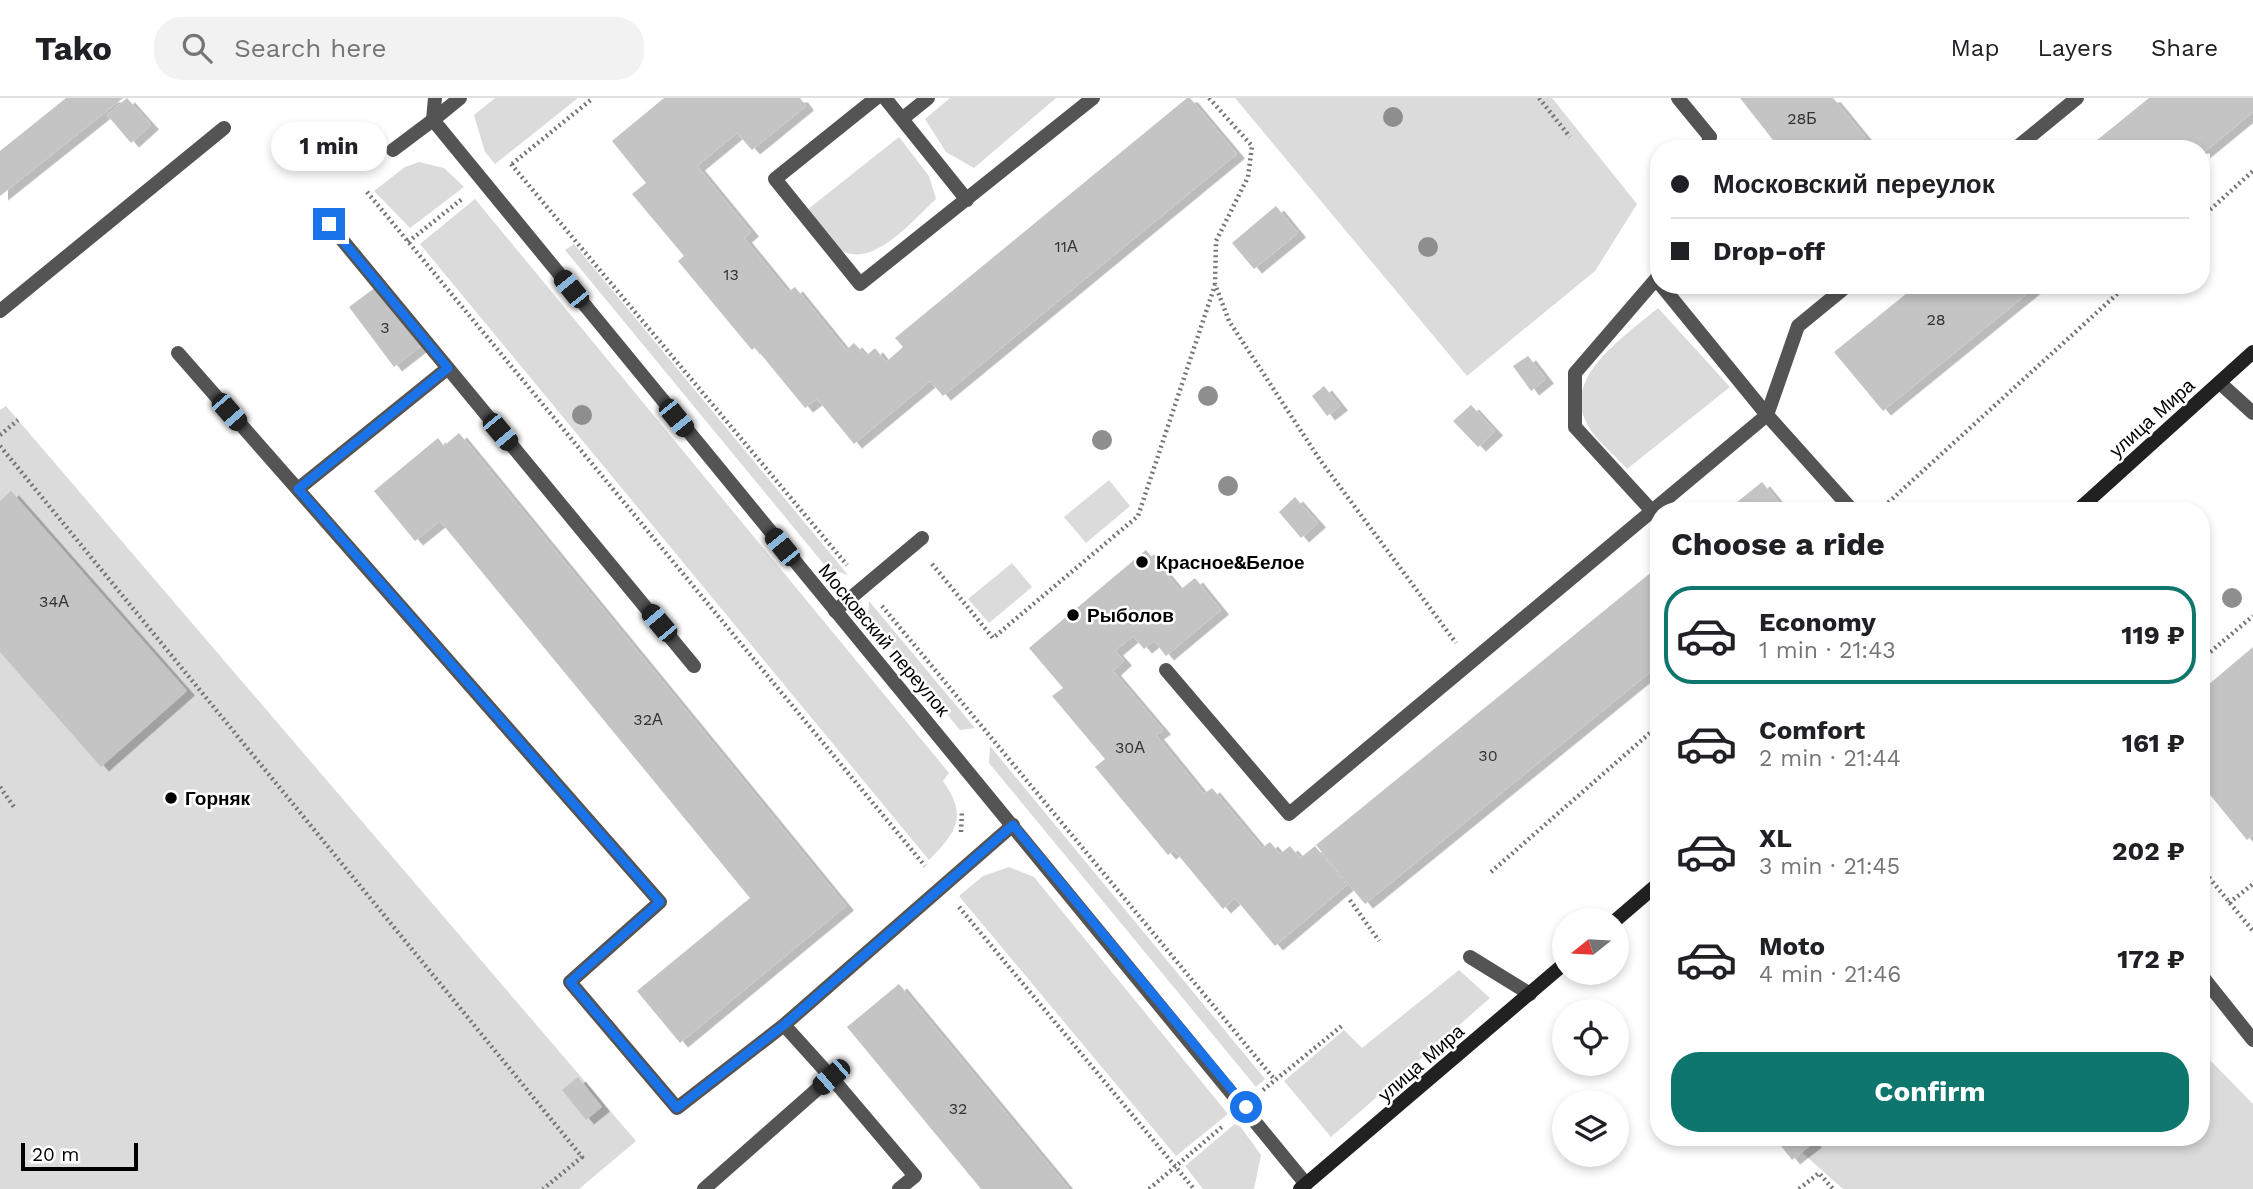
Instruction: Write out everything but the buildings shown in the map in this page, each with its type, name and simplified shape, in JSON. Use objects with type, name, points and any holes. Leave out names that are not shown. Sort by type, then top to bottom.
[{"type":"main road","name":"улица Мира","points":[[2087,502],[2253,352]]},
{"type":"main road","points":[[1629,909],[1650,891]]},
{"type":"main road","name":"улица Мира","points":[[1303,1186],[1552,975]]},
{"type":"street","points":[[433,120],[435,98]]},
{"type":"street","points":[[393,150],[460,98]]},
{"type":"street","points":[[876,98],[775,179],[860,284],[1093,98]]},
{"type":"street","points":[[885,98],[967,200]]},
{"type":"street","points":[[902,119],[928,98]]},
{"type":"street","points":[[1678,98],[1710,137],[1709,140]]},
{"type":"street","points":[[2026,140],[2077,98]]},
{"type":"street","name":"Московский переулок","points":[[433,120],[1246,1107],[1303,1186]]},
{"type":"street","points":[[0,311],[224,128]]},
{"type":"street","points":[[329,224],[694,666]]},
{"type":"street","points":[[1650,289],[1575,373],[1575,427],[1650,509]]},
{"type":"street","points":[[1671,294],[1767,415],[1845,502]]},
{"type":"street","points":[[1661,502],[1767,415],[1798,326],[1838,294]]},
{"type":"street","points":[[178,353],[660,902],[570,982],[677,1108],[784,1025],[1013,825]]},
{"type":"street","points":[[298,489],[448,368]]},
{"type":"street","points":[[2220,383],[2253,413]]},
{"type":"street","points":[[1166,670],[1289,814],[1650,511]]},
{"type":"street","points":[[835,611],[922,538]]},
{"type":"street","points":[[1470,957],[1530,994]]},
{"type":"street","points":[[2210,986],[2253,1040]]},
{"type":"street","points":[[784,1025],[915,1176],[899,1189]]},
{"type":"street","points":[[704,1189],[831,1077]]},
{"type":"path","points":[[408,242],[593,98]]},
{"type":"path","points":[[924,565],[933,564],[993,638],[1138,516],[1215,284],[1216,242],[1248,177],[1252,146],[1209,98]]},
{"type":"path","points":[[1539,98],[1570,137]]},
{"type":"path","points":[[511,164],[1275,1080]]},
{"type":"path","points":[[2210,210],[2253,170]]},
{"type":"path","points":[[367,192],[1194,1189]]},
{"type":"path","points":[[1215,284],[1229,321],[1320,460],[1470,662]]},
{"type":"path","points":[[1890,502],[2117,294]]},
{"type":"path","points":[[0,435],[18,419]]},
{"type":"path","points":[[0,446],[582,1157],[543,1189]]},
{"type":"path","points":[[2210,652],[2253,615]]},
{"type":"path","points":[[1491,872],[1650,733]]},
{"type":"path","points":[[0,787],[14,807]]},
{"type":"path","points":[[2210,879],[2253,931]]},
{"type":"path","points":[[2229,903],[2253,884]]},
{"type":"path","points":[[1350,900],[1379,941]]},
{"type":"path","points":[[1149,1189],[1343,1025]]},
{"type":"path","points":[[1799,1189],[1819,1173],[1833,1189]]},
{"type":"shaded area","points":[[495,98],[578,98],[495,164],[485,152],[474,115]]},
{"type":"shaded area","points":[[950,98],[1056,98],[974,168],[946,152],[925,119]]},
{"type":"shaded area","points":[[1235,98],[1552,98],[1637,204],[1595,271],[1467,376]]},
{"type":"shaded area","points":[[899,137],[929,176],[936,199],[904,230],[877,249],[864,254],[850,254],[838,248],[807,210]]},
{"type":"shaded area","points":[[419,162],[444,168],[464,187],[410,228],[374,191],[405,167]]},
{"type":"shaded area","points":[[475,199],[949,773],[943,781],[955,804],[956,823],[947,841],[929,860],[420,244]]},
{"type":"shaded area","points":[[574,244],[848,575],[827,568],[565,250]]},
{"type":"shaded area","points":[[1658,308],[1730,387],[1627,469],[1600,442],[1587,424],[1581,406],[1583,389],[1601,358]]},
{"type":"shaded area","name":"Горняк","points":[[6,406],[636,1141],[579,1189],[0,1189],[0,410]]},
{"type":"shaded area","points":[[1109,480],[1130,506],[1086,543],[1064,517]]},
{"type":"shaded area","points":[[1012,563],[1032,587],[989,623],[968,599]]},
{"type":"shaded area","points":[[869,601],[975,728],[960,730],[868,620]]},
{"type":"shaded area","points":[[990,746],[1265,1079],[1256,1087],[989,763]]},
{"type":"shaded area","points":[[1009,867],[1034,877],[1228,1114],[1176,1156],[959,896],[983,876]]},
{"type":"shaded area","points":[[1459,970],[1490,998],[1331,1137],[1284,1081],[1344,1030],[1362,1048]]},
{"type":"shaded area","points":[[2210,1060],[2253,1104],[2253,1189],[1843,1189],[1795,1146],[2210,1146]]},
{"type":"shaded area","points":[[1237,1122],[1261,1155],[1254,1189],[1203,1189],[1185,1166]]},
{"type":"place","name":"Красное&Белое","points":[[1142,562]]},
{"type":"place","name":"Рыболов","points":[[1073,615]]},
{"type":"place","name":"Горняк","points":[[171,798]]},
{"type":"route","points":[[329,224],[448,368],[298,489],[660,902],[570,982],[677,1108],[784,1025],[1013,825],[1246,1107]]}]
